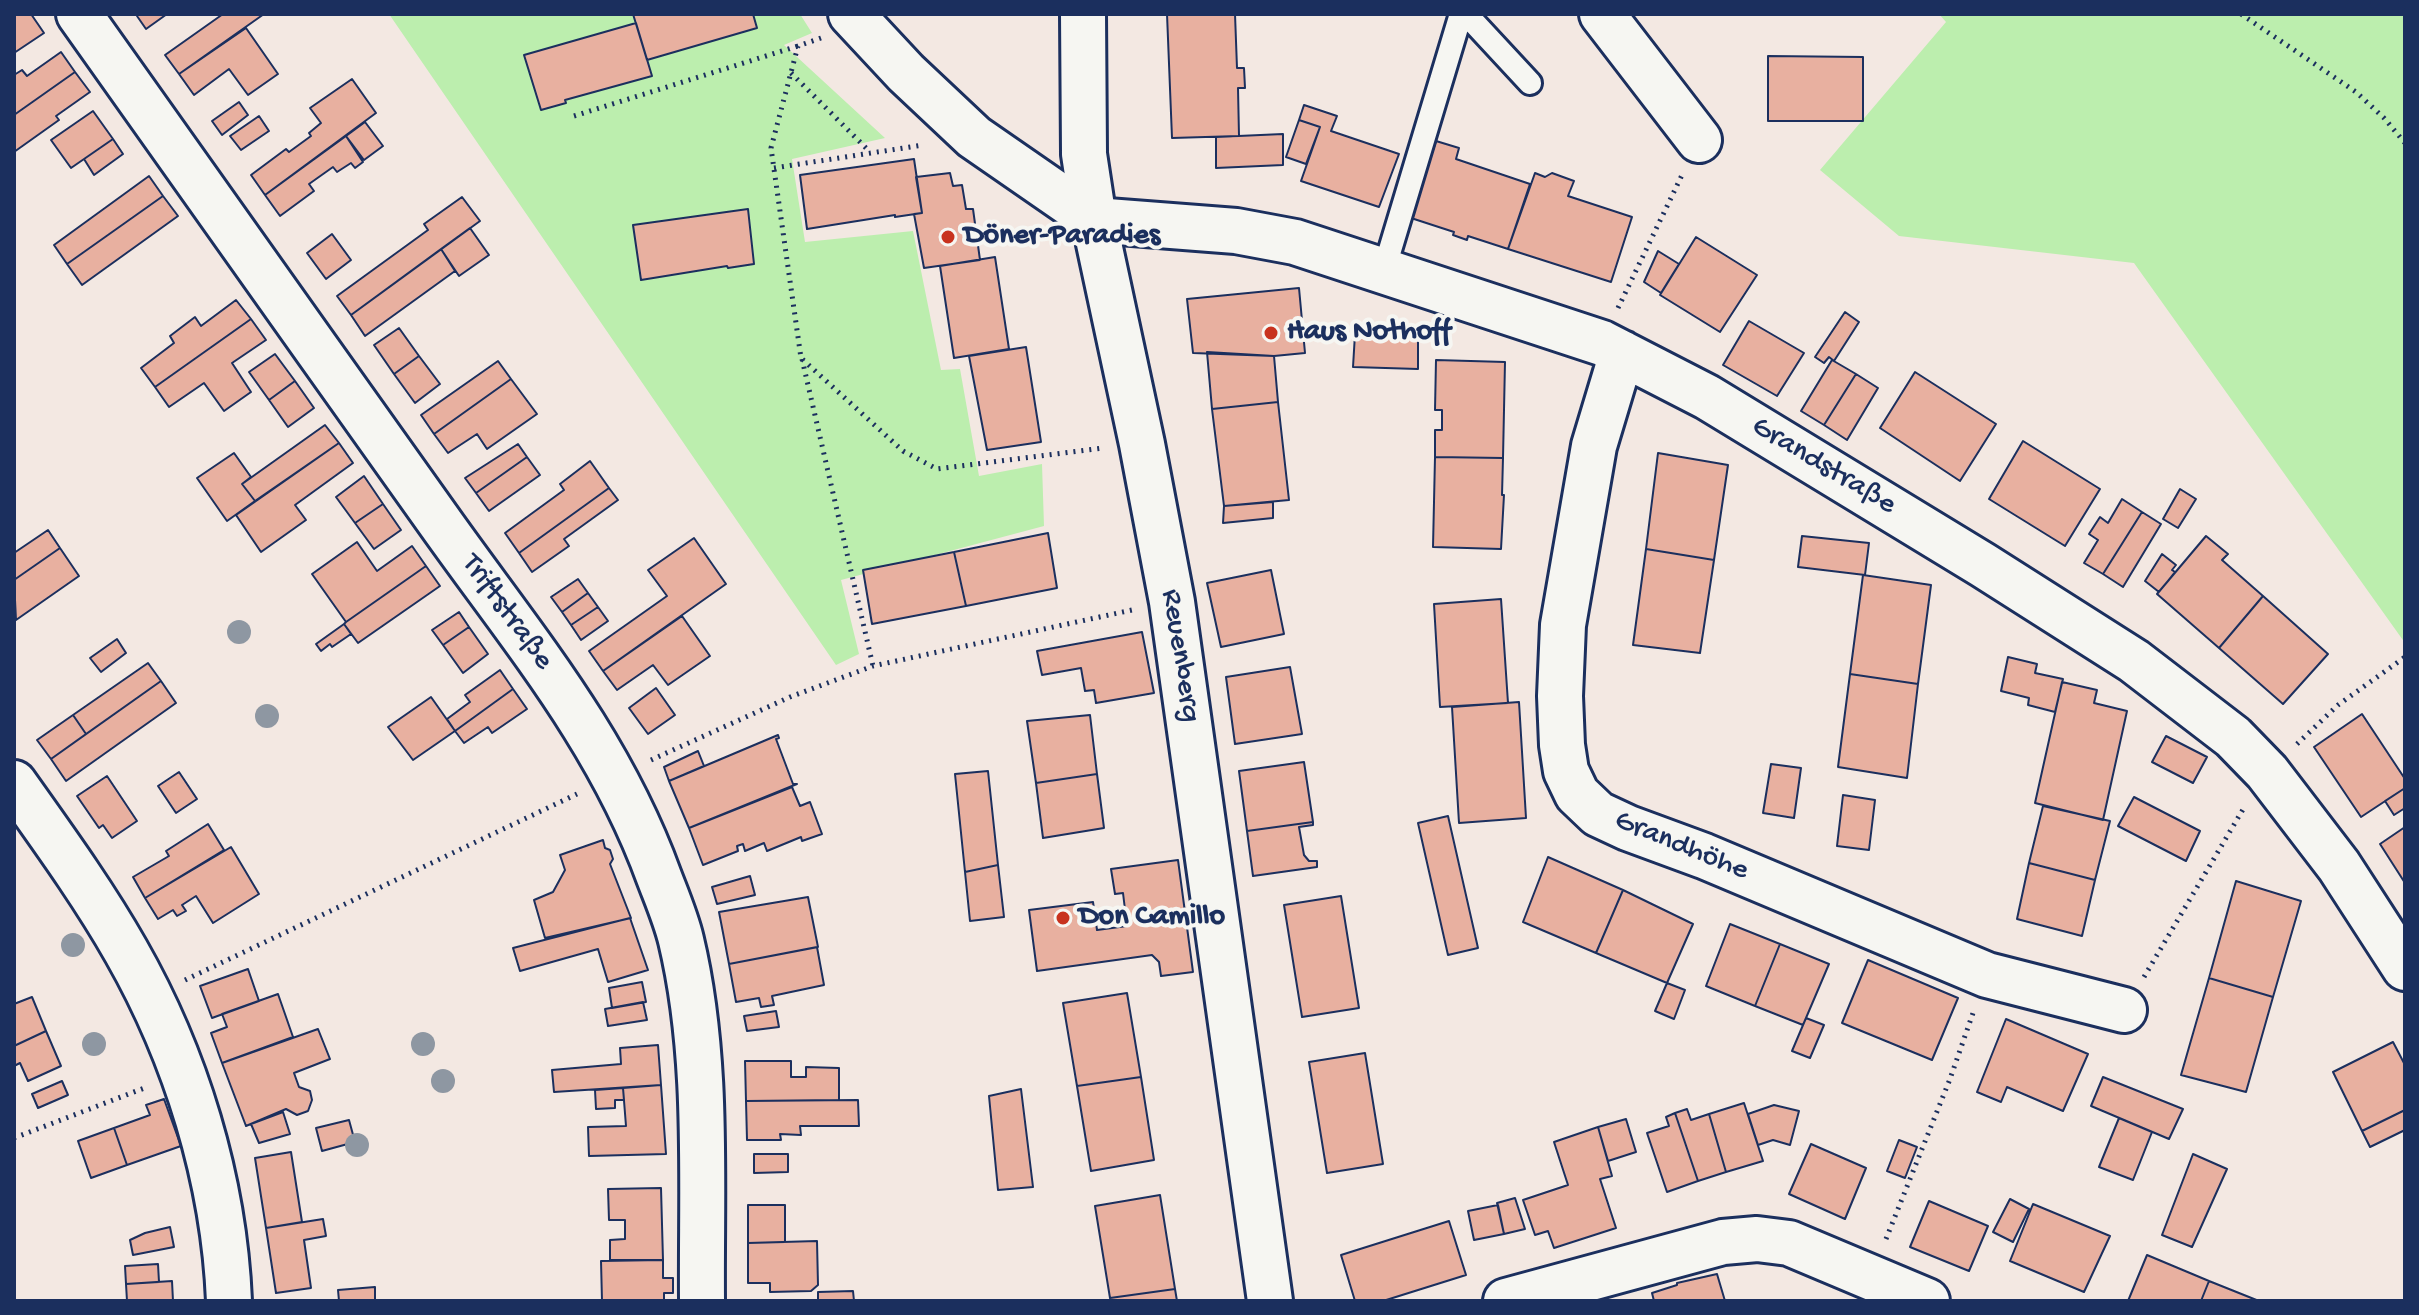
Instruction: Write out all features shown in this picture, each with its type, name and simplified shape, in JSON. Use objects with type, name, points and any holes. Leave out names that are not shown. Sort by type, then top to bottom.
[{"type":"street","name":"Triftstraße","points":[[79,14],[458,547],[540,657],[615,776],[647,844],[681,937],[693,997],[700,1083],[702,1301]]},
{"type":"street","name":"Reuenberg","points":[[1083,14],[1084,154],[1094,220],[1172,602],[1270,1301]]},
{"type":"street","points":[[1602,14],[1699,140]]},
{"type":"street","points":[[855,19],[906,73],[974,137],[1094,220]]},
{"type":"street","name":"Grandstraße","points":[[1094,220],[1236,231],[1295,242],[1612,348],[1707,397],[2121,653],[2211,719],[2267,772],[2339,866],[2405,968]]},
{"type":"street","name":"Grandhöhe","points":[[1612,348],[1563,625],[1560,696],[1562,745],[1566,771],[1577,794],[1598,814],[1628,828],[1704,856],[1987,975],[2124,1010]]},
{"type":"street","points":[[14,783],[100,907],[160,1017],[194,1108],[211,1177],[229,1301]]},
{"type":"street","points":[[1506,1301],[1723,1242],[1746,1240],[1789,1243],[1927,1301]]},
{"type":"lane","points":[[1384,270],[1463,14],[1530,83]]},
{"type":"path","points":[[2241,14],[2356,92],[2405,143]]},
{"type":"path","points":[[2250,19],[2259,14]]},
{"type":"path","points":[[574,116],[798,46],[855,19]]},
{"type":"path","points":[[798,46],[771,148],[801,358],[873,666]]},
{"type":"path","points":[[791,73],[871,153]]},
{"type":"path","points":[[774,168],[974,137]]},
{"type":"path","points":[[1612,348],[1699,140]]},
{"type":"path","points":[[801,358],[903,451],[937,469],[1142,444]]},
{"type":"path","points":[[2124,1010],[2267,772],[2338,705],[2405,657]]},
{"type":"path","points":[[1868,1276],[1894,1224],[1987,975]]},
{"type":"path","points":[[14,1138],[104,1101],[182,1075]]},
{"type":"green space","points":[[389,14],[800,14],[812,33],[784,45],[885,138],[792,159],[805,242],[913,231],[941,370],[960,369],[979,476],[1042,464],[1044,526],[841,580],[859,654],[836,665]]},
{"type":"green space","points":[[1939,14],[2405,14],[2405,643],[2134,263],[1899,236],[1820,170],[1946,22]]},
{"type":"building","points":[[14,14],[31,14],[44,33],[14,53]]},
{"type":"building","points":[[167,14],[146,29],[137,16]]},
{"type":"building","points":[[223,14],[264,14],[179,74],[165,55]]},
{"type":"building","points":[[633,14],[753,14],[757,28],[647,60]]},
{"type":"building","points":[[1167,14],[1235,14],[1237,68],[1244,68],[1245,88],[1238,88],[1239,136],[1172,138]]},
{"type":"building","points":[[636,23],[652,76],[565,100],[566,103],[541,110],[524,55]]},
{"type":"building","points":[[246,28],[278,74],[248,95],[229,69],[194,95],[179,74]]},
{"type":"building","points":[[61,52],[75,72],[14,115],[14,75],[22,70],[27,76]]},
{"type":"building","points":[[1768,56],[1863,57],[1863,121],[1768,121]]},
{"type":"building","points":[[75,72],[90,92],[56,116],[59,120],[14,152],[14,115]]},
{"type":"building","points":[[352,79],[376,113],[265,195],[251,175],[286,149],[289,152],[311,136],[309,133],[321,123],[310,108]]},
{"type":"building","points":[[239,102],[248,115],[222,135],[212,121]]},
{"type":"building","points":[[1304,105],[1337,116],[1331,131],[1399,154],[1379,207],[1301,181],[1320,127],[1299,120]]},
{"type":"building","points":[[93,111],[113,139],[71,168],[51,140]]},
{"type":"building","points":[[259,116],[269,131],[241,150],[230,136]]},
{"type":"building","points":[[1299,120],[1320,127],[1306,164],[1286,157]]},
{"type":"building","points":[[365,122],[383,146],[364,160],[346,136]]},
{"type":"building","points":[[1283,134],[1283,165],[1216,168],[1216,137]]},
{"type":"building","points":[[346,136],[363,162],[355,168],[351,163],[337,172],[333,167],[309,184],[314,191],[280,216],[265,195]]},
{"type":"building","points":[[113,139],[123,154],[94,175],[84,159]]},
{"type":"building","points":[[1436,141],[1459,148],[1456,159],[1530,184],[1508,249],[1468,236],[1467,240],[1453,235],[1454,232],[1411,218]]},
{"type":"building","points":[[914,159],[922,213],[807,229],[800,175]]},
{"type":"building","name":"Döner-Paradies","points":[[950,173],[953,186],[962,185],[966,209],[973,209],[980,260],[924,268],[914,214],[922,213],[916,177]]},
{"type":"building","points":[[1535,173],[1545,177],[1552,173],[1574,181],[1568,196],[1632,217],[1611,282],[1508,249]]},
{"type":"building","points":[[149,176],[163,196],[67,264],[54,245]]},
{"type":"building","points":[[163,196],[178,216],[82,285],[67,264]]},
{"type":"building","points":[[462,197],[480,221],[351,315],[337,296],[428,230],[424,224]]},
{"type":"building","points":[[748,209],[754,264],[641,280],[633,225]]},
{"type":"building","points":[[470,228],[489,255],[459,276],[441,249]]},
{"type":"building","points":[[332,234],[351,260],[326,279],[307,253]]},
{"type":"building","points":[[1696,237],[1757,275],[1720,332],[1660,295]]},
{"type":"building","points":[[441,249],[455,271],[365,336],[351,315]]},
{"type":"building","points":[[1658,251],[1679,264],[1661,293],[1644,282]]},
{"type":"building","points":[[995,257],[1009,349],[954,358],[940,266]]},
{"type":"building","points":[[1299,288],[1305,353],[1274,356],[1193,353],[1187,299]]},
{"type":"building","points":[[236,300],[251,319],[155,387],[141,368],[174,343],[170,336],[195,317],[201,326]]},
{"type":"building","points":[[1845,312],[1859,322],[1834,361],[1829,357],[1824,363],[1815,357]]},
{"type":"building","points":[[251,319],[266,340],[232,363],[251,392],[224,411],[204,383],[169,407],[155,387]]},
{"type":"building","points":[[1749,321],[1804,353],[1777,396],[1723,365]]},
{"type":"building","points":[[399,328],[419,356],[394,374],[374,345]]},
{"type":"building","points":[[1355,334],[1418,335],[1418,369],[1353,367]]},
{"type":"building","points":[[1026,347],[1041,442],[987,450],[969,356]]},
{"type":"building","points":[[1207,352],[1274,356],[1278,402],[1212,409]]},
{"type":"building","points":[[275,354],[295,381],[269,400],[249,372]]},
{"type":"building","points":[[419,356],[440,384],[415,403],[394,374]]},
{"type":"building","points":[[1436,360],[1505,362],[1503,458],[1435,457],[1435,430],[1442,430],[1442,410],[1435,410]]},
{"type":"building","points":[[1832,360],[1856,374],[1824,425],[1801,411]]},
{"type":"building","points":[[498,361],[511,379],[434,434],[421,415]]},
{"type":"building","points":[[1915,372],[1996,424],[1960,481],[1880,428]]},
{"type":"building","points":[[1856,374],[1878,388],[1847,440],[1824,425]]},
{"type":"building","points":[[511,379],[537,414],[487,449],[477,434],[448,453],[434,434]]},
{"type":"building","points":[[295,381],[314,408],[288,427],[269,400]]},
{"type":"building","points":[[1278,402],[1289,500],[1224,506],[1212,409]]},
{"type":"building","points":[[325,425],[339,443],[255,501],[242,484]]},
{"type":"building","points":[[2023,441],[2100,489],[2065,546],[1989,499]]},
{"type":"building","points":[[339,443],[353,463],[295,505],[306,520],[261,552],[236,515]]},
{"type":"building","points":[[518,444],[527,457],[476,493],[465,478]]},
{"type":"building","points":[[234,453],[251,477],[242,484],[255,501],[227,521],[197,478]]},
{"type":"building","points":[[1658,453],[1728,465],[1714,560],[1646,549]]},
{"type":"building","points":[[527,457],[540,475],[489,511],[476,493]]},
{"type":"building","points":[[1435,457],[1503,458],[1501,549],[1433,547]]},
{"type":"building","points":[[590,461],[609,488],[519,553],[505,533],[564,490],[560,484]]},
{"type":"building","points":[[364,476],[383,504],[355,523],[336,497]]},
{"type":"building","points":[[609,488],[618,500],[564,539],[569,546],[532,572],[519,553]]},
{"type":"building","points":[[2180,489],[2196,499],[2178,528],[2163,519]]},
{"type":"building","points":[[2122,499],[2142,512],[2103,574],[2084,563],[2098,540],[2089,534],[2100,517],[2108,523]]},
{"type":"building","points":[[1273,502],[1273,518],[1223,523],[1224,506]]},
{"type":"building","points":[[383,504],[401,530],[374,549],[355,523]]},
{"type":"building","points":[[2142,512],[2161,524],[2123,587],[2103,574]]},
{"type":"building","points":[[48,530],[60,548],[14,580],[14,553]]},
{"type":"building","points":[[1048,533],[1057,588],[966,606],[954,552]]},
{"type":"building","points":[[1802,536],[1869,543],[1865,575],[1798,567]]},
{"type":"building","points":[[2206,536],[2228,554],[2222,560],[2263,596],[2219,648],[2157,594]]},
{"type":"building","points":[[694,538],[726,584],[603,671],[589,651],[667,596],[648,570]]},
{"type":"building","points":[[357,542],[377,571],[412,546],[426,566],[346,622],[312,574]]},
{"type":"building","points":[[60,548],[79,576],[16,620],[14,580]]},
{"type":"building","points":[[1646,549],[1714,560],[1700,653],[1633,645]]},
{"type":"building","points":[[954,552],[966,606],[872,624],[863,570]]},
{"type":"building","points":[[2162,554],[2176,565],[2172,570],[2175,572],[2159,592],[2145,581]]},
{"type":"building","points":[[426,566],[440,586],[358,643],[344,624]]},
{"type":"building","points":[[1271,570],[1284,634],[1221,647],[1207,583]]},
{"type":"building","points":[[1863,575],[1931,585],[1918,684],[1850,674]]},
{"type":"building","points":[[578,579],[588,593],[562,612],[551,597]]},
{"type":"building","points":[[588,593],[598,607],[571,625],[562,612]]},
{"type":"building","points":[[2263,596],[2328,654],[2283,704],[2219,648]]},
{"type":"building","points":[[1501,599],[1508,703],[1440,707],[1434,604]]},
{"type":"building","points":[[598,607],[608,621],[581,640],[571,625]]},
{"type":"building","points":[[459,612],[469,627],[443,645],[432,630]]},
{"type":"building","points":[[682,616],[710,656],[668,685],[653,665],[617,690],[603,671]]},
{"type":"building","points":[[344,624],[351,634],[321,651],[316,644]]},
{"type":"building","points":[[469,627],[488,654],[463,673],[443,645]]},
{"type":"building","points":[[1142,632],[1154,693],[1096,703],[1094,690],[1085,691],[1081,668],[1042,675],[1037,651]]},
{"type":"building","points":[[117,639],[126,653],[101,672],[90,658]]},
{"type":"building","points":[[2008,657],[2037,664],[2035,673],[2063,679],[2055,712],[2028,705],[2029,698],[2001,691]]},
{"type":"building","points":[[148,663],[161,681],[86,734],[73,715]]},
{"type":"building","points":[[1290,667],[1302,734],[1235,744],[1226,677]]},
{"type":"building","points":[[500,670],[513,689],[455,731],[447,719],[470,702],[465,695]]},
{"type":"building","points":[[1850,674],[1918,684],[1907,778],[1838,767]]},
{"type":"building","points":[[161,681],[176,703],[66,781],[51,759]]},
{"type":"building","points":[[2062,682],[2097,690],[2094,703],[2127,711],[2103,820],[2035,803]]},
{"type":"building","points":[[656,688],[675,715],[648,734],[629,708]]},
{"type":"building","points":[[513,689],[527,709],[492,733],[488,727],[464,743],[455,731]]},
{"type":"building","points":[[431,697],[455,731],[413,760],[388,727]]},
{"type":"building","points":[[1519,702],[1526,818],[1459,823],[1452,707]]},
{"type":"building","points":[[2362,714],[2405,779],[2405,788],[2361,817],[2314,747]]},
{"type":"building","points":[[73,715],[86,734],[51,759],[37,740]]},
{"type":"building","points":[[1090,715],[1097,774],[1036,783],[1027,721]]},
{"type":"building","points":[[778,735],[776,739],[793,784],[797,784],[689,828],[669,781]]},
{"type":"building","points":[[2166,736],[2207,757],[2193,783],[2152,762]]},
{"type":"building","points":[[698,751],[704,766],[669,781],[664,767]]},
{"type":"building","points":[[1304,762],[1313,822],[1247,831],[1239,771]]},
{"type":"building","points":[[1771,764],[1801,768],[1794,818],[1763,813]]},
{"type":"building","points":[[988,771],[998,865],[965,872],[955,774]]},
{"type":"building","points":[[179,772],[197,799],[176,813],[158,786]]},
{"type":"building","points":[[1097,774],[1104,828],[1043,838],[1036,783]]},
{"type":"building","points":[[107,776],[137,821],[112,838],[103,825],[99,828],[77,796]]},
{"type":"building","points":[[792,787],[800,806],[810,802],[822,834],[802,841],[801,837],[767,851],[764,843],[745,851],[743,844],[737,846],[738,851],[703,865],[689,828]]},
{"type":"building","points":[[2405,788],[2405,808],[2394,815],[2385,801]]},
{"type":"building","points":[[1843,795],[1875,800],[1869,850],[1837,846]]},
{"type":"building","points":[[2134,797],[2200,831],[2186,861],[2118,826]]},
{"type":"building","points":[[2043,806],[2110,821],[2095,880],[2029,863]]},
{"type":"building","points":[[1448,816],[1478,948],[1448,955],[1418,823]]},
{"type":"building","points":[[1313,822],[1313,825],[1299,827],[1304,855],[1309,861],[1317,861],[1317,867],[1253,876],[1247,831]]},
{"type":"building","points":[[208,824],[224,850],[145,898],[133,877],[169,856],[166,851]]},
{"type":"building","points":[[2405,827],[2405,883],[2380,844]]},
{"type":"building","points":[[603,840],[605,848],[610,850],[613,859],[610,864],[631,918],[545,938],[534,900],[553,892],[565,870],[560,855]]},
{"type":"building","points":[[231,847],[259,894],[213,923],[196,896],[182,905],[186,911],[177,916],[173,910],[158,919],[145,898]]},
{"type":"building","points":[[1548,857],[1623,890],[1596,953],[1523,922]]},
{"type":"building","name":"Don Camillo","points":[[1178,860],[1193,972],[1161,976],[1159,962],[1152,955],[1037,971],[1029,910],[1093,902],[1097,930],[1127,926],[1123,893],[1115,894],[1111,869]]},
{"type":"building","points":[[2029,863],[2095,880],[2082,936],[2017,919]]},
{"type":"building","points":[[998,865],[1004,917],[970,921],[965,872]]},
{"type":"building","points":[[750,876],[755,895],[717,904],[712,887]]},
{"type":"building","points":[[2236,881],[2301,901],[2273,997],[2209,978]]},
{"type":"building","points":[[1623,890],[1693,924],[1667,983],[1596,953]]},
{"type":"building","points":[[1341,896],[1359,1008],[1302,1017],[1284,905]]},
{"type":"building","points":[[808,897],[818,947],[729,964],[719,912]]},
{"type":"building","points":[[630,918],[648,970],[608,982],[598,949],[520,971],[513,948]]},
{"type":"building","points":[[1730,924],[1780,944],[1755,1006],[1706,986]]},
{"type":"building","points":[[1780,944],[1829,964],[1803,1025],[1755,1006]]},
{"type":"building","points":[[817,947],[824,985],[772,996],[774,1005],[761,1007],[759,998],[736,1002],[729,964]]},
{"type":"building","points":[[1868,960],[1958,998],[1932,1060],[1842,1023]]},
{"type":"building","points":[[248,969],[259,1001],[212,1018],[200,986]]},
{"type":"building","points":[[2209,978],[2273,997],[2246,1092],[2181,1075]]},
{"type":"building","points":[[642,982],[646,1002],[612,1008],[609,988]]},
{"type":"building","points":[[1667,983],[1685,990],[1674,1019],[1655,1011]]},
{"type":"building","points":[[1127,993],[1141,1077],[1077,1086],[1063,1003]]},
{"type":"building","points":[[278,994],[293,1037],[222,1063],[211,1033],[227,1027],[222,1014]]},
{"type":"building","points":[[32,997],[46,1031],[14,1046],[14,1004]]},
{"type":"building","points":[[643,1002],[647,1020],[608,1026],[605,1009]]},
{"type":"building","points":[[776,1011],[779,1027],[747,1031],[744,1016]]},
{"type":"building","points":[[1806,1018],[1824,1025],[1810,1058],[1792,1051]]},
{"type":"building","points":[[2006,1019],[2088,1054],[2063,1111],[2007,1087],[2001,1102],[1977,1092]]},
{"type":"building","points":[[318,1029],[330,1059],[294,1073],[299,1087],[310,1091],[312,1100],[308,1111],[297,1115],[286,1109],[246,1126],[222,1063]]},
{"type":"building","points":[[46,1031],[61,1066],[28,1081],[20,1063],[14,1066],[14,1046]]},
{"type":"building","points":[[2393,1042],[2405,1065],[2405,1110],[2362,1131],[2333,1072]]},
{"type":"building","points":[[658,1045],[661,1085],[554,1092],[552,1070],[621,1064],[620,1048]]},
{"type":"building","points":[[1365,1053],[1383,1164],[1327,1173],[1309,1062]]},
{"type":"building","points":[[745,1061],[791,1061],[791,1077],[806,1077],[806,1067],[839,1068],[839,1100],[746,1101]]},
{"type":"building","points":[[1141,1077],[1154,1160],[1091,1171],[1077,1086]]},
{"type":"building","points":[[2103,1077],[2183,1109],[2169,1139],[2091,1106]]},
{"type":"building","points":[[62,1081],[68,1095],[38,1108],[32,1094]]},
{"type":"building","points":[[661,1085],[666,1154],[589,1156],[588,1127],[626,1126],[623,1088]]},
{"type":"building","points":[[623,1088],[624,1100],[615,1100],[615,1108],[596,1109],[595,1090]]},
{"type":"building","points":[[1021,1089],[1033,1187],[998,1190],[989,1096]]},
{"type":"building","points":[[164,1099],[181,1146],[127,1165],[114,1128],[150,1115],[146,1105]]},
{"type":"building","points":[[858,1100],[859,1126],[800,1126],[801,1135],[780,1134],[781,1140],[747,1140],[746,1101]]},
{"type":"building","points":[[1744,1103],[1763,1161],[1726,1172],[1709,1114]]},
{"type":"building","points":[[1774,1105],[1799,1111],[1790,1145],[1773,1140],[1758,1145],[1748,1114]]},
{"type":"building","points":[[1687,1109],[1691,1120],[1709,1114],[1726,1172],[1698,1181],[1675,1113]]},
{"type":"building","points":[[2405,1110],[2405,1130],[2370,1147],[2362,1131]]},
{"type":"building","points":[[283,1112],[290,1134],[259,1143],[251,1124]]},
{"type":"building","points":[[1675,1113],[1698,1181],[1667,1192],[1647,1133],[1669,1126],[1666,1117]]},
{"type":"building","points":[[2119,1118],[2152,1132],[2133,1180],[2099,1167]]},
{"type":"building","points":[[1626,1119],[1636,1152],[1608,1161],[1598,1127]]},
{"type":"building","points":[[349,1120],[355,1142],[322,1151],[316,1128]]},
{"type":"building","points":[[1598,1127],[1612,1176],[1600,1179],[1616,1228],[1554,1248],[1548,1231],[1535,1235],[1523,1200],[1568,1185],[1554,1142]]},
{"type":"building","points":[[114,1128],[127,1165],[91,1178],[78,1141]]},
{"type":"building","points":[[1899,1140],[1917,1147],[1905,1178],[1887,1171]]},
{"type":"building","points":[[1811,1144],[1866,1168],[1845,1219],[1789,1194]]},
{"type":"building","points":[[291,1152],[302,1222],[266,1228],[255,1158]]},
{"type":"building","points":[[754,1154],[788,1154],[788,1172],[754,1173]]},
{"type":"building","points":[[2193,1154],[2227,1169],[2192,1247],[2162,1235]]},
{"type":"building","points":[[661,1188],[663,1260],[610,1260],[610,1240],[625,1239],[625,1220],[609,1220],[608,1189]]},
{"type":"building","points":[[1160,1195],[1175,1289],[1110,1298],[1095,1206]]},
{"type":"building","points":[[1515,1198],[1525,1229],[1504,1234],[1497,1203]]},
{"type":"building","points":[[2010,1199],[2029,1209],[2013,1242],[1993,1232]]},
{"type":"building","points":[[1929,1201],[1988,1226],[1969,1271],[1910,1247]]},
{"type":"building","points":[[2033,1204],[2110,1236],[2084,1292],[2010,1261]]},
{"type":"building","points":[[748,1205],[785,1205],[785,1242],[748,1243]]},
{"type":"building","points":[[1498,1205],[1504,1234],[1474,1240],[1468,1211]]},
{"type":"building","points":[[323,1219],[326,1236],[304,1240],[311,1288],[276,1293],[266,1228]]},
{"type":"building","points":[[1449,1221],[1466,1275],[1383,1301],[1355,1301],[1341,1255]]},
{"type":"building","points":[[170,1227],[174,1247],[133,1255],[130,1240]]},
{"type":"building","points":[[817,1241],[818,1285],[811,1291],[770,1292],[770,1283],[748,1283],[748,1243]]},
{"type":"building","points":[[2147,1255],[2209,1281],[2201,1301],[2128,1301]]},
{"type":"building","points":[[663,1260],[663,1278],[673,1278],[673,1293],[664,1293],[664,1300],[602,1301],[601,1261]]},
{"type":"building","points":[[158,1264],[159,1282],[126,1284],[125,1266]]},
{"type":"building","points":[[1717,1274],[1725,1301],[1654,1301],[1652,1293],[1677,1283]]},
{"type":"building","points":[[172,1281],[173,1301],[127,1301],[126,1284]]},
{"type":"building","points":[[2209,1281],[2259,1301],[2201,1301]]},
{"type":"building","points":[[375,1287],[375,1301],[339,1301],[338,1290]]},
{"type":"building","points":[[1175,1289],[1177,1301],[1111,1301],[1110,1298]]},
{"type":"building","points":[[853,1291],[854,1301],[818,1301],[818,1292]]},
{"type":"place","name":"Döner-Paradies","points":[[948,237]]},
{"type":"place","name":"Haus Nothoff","points":[[1271,333]]},
{"type":"place","name":"Don Camillo","points":[[1063,918]]}]
